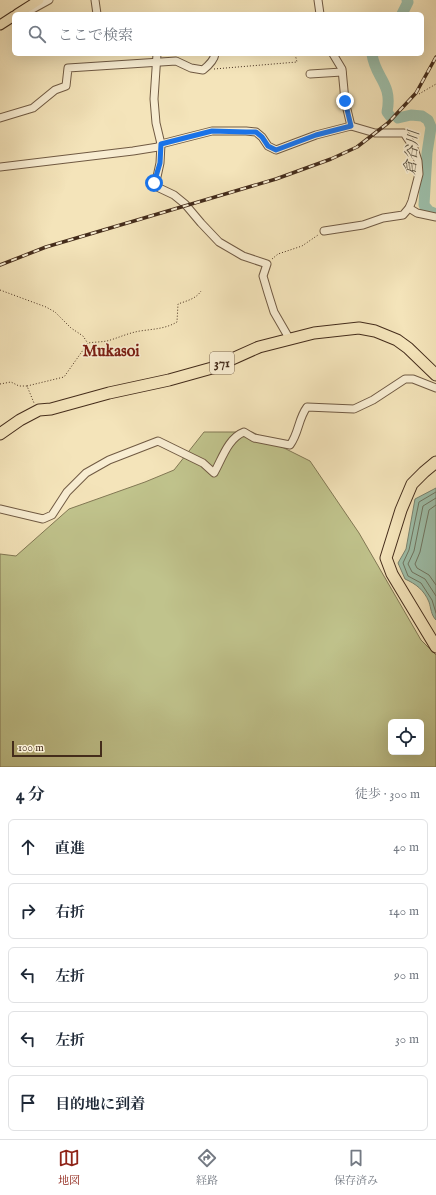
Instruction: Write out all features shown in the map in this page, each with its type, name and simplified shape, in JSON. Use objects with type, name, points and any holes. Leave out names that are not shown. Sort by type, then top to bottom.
[{"type":"highway","name":"371","points":[[0,434],[20,420],[39,410],[51,409],[212,368],[259,347],[314,333],[359,328],[375,331],[392,338],[408,348],[436,375]]},
{"type":"highway","points":[[436,462],[412,484],[401,510],[386,558],[392,574],[436,647]]},
{"type":"main road","points":[[21,12],[39,0]]},
{"type":"main road","points":[[0,24],[12,17]]},
{"type":"street","points":[[24,12],[49,0]]},
{"type":"street","points":[[95,0],[97,12]]},
{"type":"street","points":[[318,0],[320,12]]},
{"type":"street","points":[[0,29],[9,23],[12,19]]},
{"type":"street","points":[[157,56],[154,99],[156,123],[161,144],[160,163],[155,186],[174,195],[185,204],[201,224],[219,242],[242,256],[267,264],[263,276],[268,293],[274,312],[290,338]]},
{"type":"street","points":[[0,118],[33,108],[55,90],[66,86],[68,68],[176,62],[191,68],[203,70],[210,64],[214,56]]},
{"type":"street","points":[[334,56],[342,69],[345,101],[351,126]]},
{"type":"street","points":[[310,74],[342,72]]},
{"type":"street","points":[[0,167],[158,147],[161,144],[212,131],[256,132],[262,137],[268,146],[276,150],[316,135],[351,126],[375,134],[404,133],[414,148],[418,161],[419,174],[409,208],[403,215],[383,218],[363,225],[324,232]]},
{"type":"street","points":[[409,208],[436,218]]},
{"type":"street","points":[[0,509],[44,519],[52,515],[67,492],[86,473],[109,460],[158,441],[203,463],[214,473],[228,446],[237,434],[244,432],[254,438],[290,445],[295,438],[302,414],[308,407],[354,409],[373,400],[405,379],[413,379],[436,388]]},
{"type":"path","points":[[203,70],[297,62],[296,56]]},
{"type":"path","points":[[419,94],[436,84]]},
{"type":"path","points":[[267,264],[278,254],[302,246],[324,232]]},
{"type":"path","points":[[0,290],[51,310],[71,328],[83,336],[88,342]]},
{"type":"path","points":[[88,342],[106,341],[123,335],[159,329],[172,325],[177,322],[178,304],[193,298],[201,291]]},
{"type":"path","points":[[0,384],[11,382],[19,386],[28,386],[64,377],[88,342]]},
{"type":"path","points":[[28,386],[33,402],[39,410]]},
{"type":"green space","points":[[204,432],[252,432],[310,461],[359,533],[421,640],[436,655],[436,767],[0,767],[0,554],[16,556],[69,509],[174,470]]},
{"type":"water","points":[[436,488],[436,620],[433,616],[425,594],[416,585],[405,579],[398,563],[406,549],[415,499]]},
{"type":"waterway","name":"倉谷川","points":[[403,12],[408,2],[407,0]]},
{"type":"waterway","name":"倉谷川","points":[[372,56],[376,69],[386,87],[388,94],[387,112],[390,116]]},
{"type":"waterway","name":"倉谷川","points":[[398,118],[411,115],[422,116],[428,120],[431,127],[427,153],[424,205],[429,211],[436,214]]},
{"type":"railway","points":[[0,265],[46,247],[276,179],[331,159],[357,147],[388,123],[416,93],[436,57]]},
{"type":"district","name":"Mukasoi","points":[[111,352]]},
{"type":"route","points":[[154,183],[160,163],[161,144],[202,132],[256,132],[262,137],[268,146],[276,150],[316,135],[351,126],[345,101]]}]
